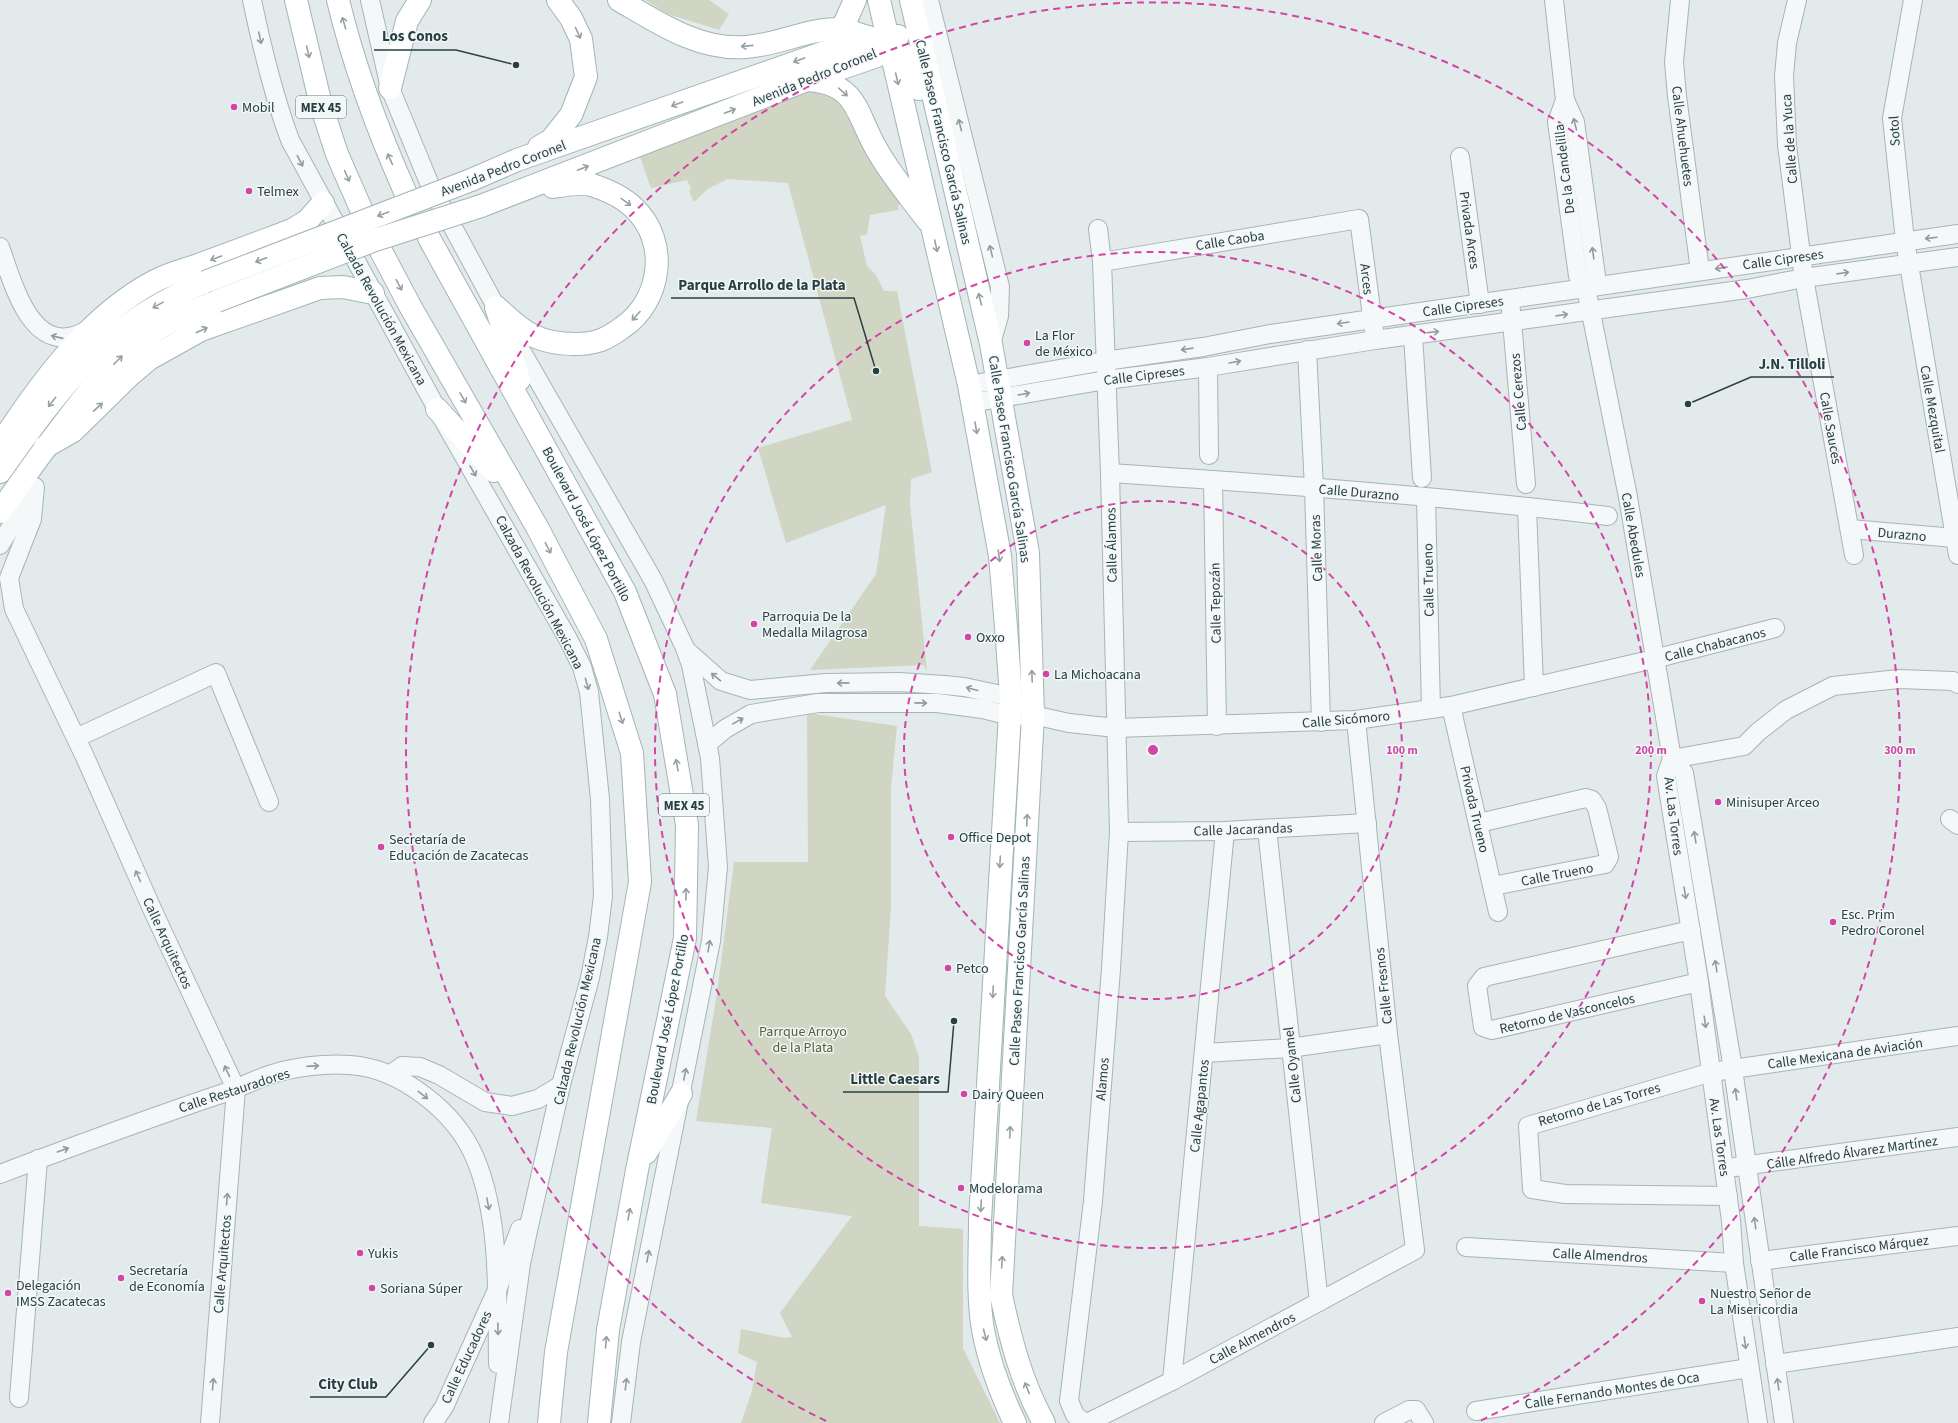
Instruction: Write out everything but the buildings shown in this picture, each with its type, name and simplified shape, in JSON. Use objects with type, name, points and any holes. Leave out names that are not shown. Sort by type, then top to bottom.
[{"type":"main road","name":"MEX 45","points":[[296,0],[320,105],[337,154],[361,208]]},
{"type":"main road","name":"MEX 45","points":[[338,0],[364,92],[384,145],[406,194]]},
{"type":"main road","points":[[390,88],[407,21],[420,0]]},
{"type":"main road","points":[[517,160],[551,140],[571,115],[586,77],[581,39],[571,18],[558,0]]},
{"type":"main road","points":[[619,0],[676,32],[716,45],[745,47],[780,41],[817,32],[842,29],[868,37]]},
{"type":"main road","points":[[823,51],[836,39],[855,0]]},
{"type":"main road","name":"Calle Paseo Francisco García Salinas","points":[[879,0],[970,394],[1000,556],[1010,707],[980,1220],[980,1296],[983,1330],[1003,1398],[1015,1423]]},
{"type":"main road","points":[[917,2],[901,32],[889,45],[904,53],[911,65],[944,187],[966,241]]},
{"type":"main road","name":"Calle Paseo Francisco García Salinas","points":[[917,2],[966,241],[1000,388],[1028,553],[1033,715],[1001,1295],[1013,1350],[1036,1408],[1044,1423]]},
{"type":"main road","name":"Avenida Pedro Coronel","points":[[0,472],[66,384],[111,338],[159,304],[205,282],[471,180],[517,160],[823,51],[868,37],[889,45],[877,56],[807,80],[522,191],[481,206],[375,240],[217,301],[164,326],[127,351],[99,379],[39,456],[0,512]]},
{"type":"main road","points":[[807,80],[823,81],[840,89],[851,100],[861,114],[876,150],[931,226]]},
{"type":"main road","points":[[496,307],[532,335],[561,344],[592,344],[603,340],[634,320],[645,307],[654,289],[658,268],[652,236],[646,223],[636,209],[625,200],[590,185],[573,184],[522,191]]},
{"type":"main road","points":[[0,445],[22,410],[49,374],[93,327],[131,295],[156,280],[292,230],[302,225],[323,203]]},
{"type":"main road","points":[[302,225],[316,241],[325,262],[326,287]]},
{"type":"main road","name":"Boulevard José López Portillo","points":[[429,238],[625,592],[664,694],[687,825],[685,938],[637,1170],[608,1330],[599,1423]]},
{"type":"main road","points":[[381,251],[410,306],[537,527],[596,639],[632,753],[640,882],[556,1352],[549,1423]]},
{"type":"main road","points":[[39,456],[73,431],[130,375],[149,359],[201,330],[238,316],[326,287],[343,287],[373,293]]},
{"type":"main road","points":[[496,307],[533,425]]},
{"type":"main road","points":[[437,408],[487,462],[537,527]]},
{"type":"main road","points":[[637,1170],[681,1094]]},
{"type":"street","name":"Calzada Revolución Mexicana","points":[[252,0],[276,103],[290,140],[323,203],[437,408],[568,639],[582,667],[589,692],[600,799],[602,896],[598,937],[590,978],[561,1085],[521,1264],[499,1420]]},
{"type":"street","points":[[370,0],[390,88],[430,185],[496,307],[653,580],[685,648],[691,665],[710,758],[718,867],[711,941],[631,1342],[621,1423]]},
{"type":"street","name":"De la Candelilla","points":[[1554,0],[1565,100],[1556,122],[1578,276],[1586,288],[1590,311]]},
{"type":"street","name":"Calle Ahuehuetes","points":[[1680,0],[1674,62],[1677,96],[1700,271]]},
{"type":"street","name":"Calle de la Yuca","points":[[1797,0],[1787,43],[1784,76],[1787,145],[1804,278]]},
{"type":"street","name":"Sotol","points":[[1908,264],[1892,118],[1913,0]]},
{"type":"street","points":[[917,2],[1000,288],[999,316],[991,344]]},
{"type":"street","name":"Privada Arces","points":[[1460,157],[1480,304]]},
{"type":"street","name":"Calle Caoba","points":[[1102,262],[1359,219]]},
{"type":"street","name":"Arces","points":[[1359,219],[1375,340]]},
{"type":"street","name":"Calle Álamos","points":[[1098,229],[1102,262],[1110,473],[1116,728]]},
{"type":"street","name":"Calle Cipreses","points":[[970,394],[1000,388],[1105,361],[1203,347],[1270,334],[1958,234]]},
{"type":"street","points":[[0,247],[25,310],[38,327],[54,337],[66,338],[80,335],[93,327]]},
{"type":"street","name":"Calle Cipreses","points":[[1000,388],[1106,380],[1208,367],[1375,340],[1747,289],[1804,278],[1958,257]]},
{"type":"street","name":"Calle Mezquital","points":[[1908,264],[1956,546]]},
{"type":"street","name":"Calle Sauces","points":[[1804,278],[1854,555]]},
{"type":"street","name":"Calle Cerezos","points":[[1510,299],[1526,484]]},
{"type":"street","name":"Calle Abedules","points":[[1590,311],[1628,497],[1672,759]]},
{"type":"street","points":[[1413,335],[1422,478]]},
{"type":"street","name":"Calle Moras","points":[[1308,350],[1321,722]]},
{"type":"street","points":[[1208,367],[1209,455]]},
{"type":"street","name":"Avenida Pedro Coronel","points":[[0,459],[22,441]]},
{"type":"street","points":[[0,545],[35,486],[39,456]]},
{"type":"street","name":"Calle Durazno","points":[[1110,473],[1314,488],[1527,507],[1608,516]]},
{"type":"street","name":"Calle Tepozán","points":[[1213,480],[1217,726]]},
{"type":"street","name":"Calle Arquitectos","points":[[35,486],[32,519],[9,578],[14,609],[76,738],[236,1090],[210,1423]]},
{"type":"street","name":"Calle Trueno","points":[[1426,498],[1431,709]]},
{"type":"street","points":[[1527,507],[1534,687]]},
{"type":"street","name":"Durazno","points":[[1850,530],[1956,546]]},
{"type":"street","name":"Calle Chabacanos","points":[[1654,659],[1775,628]]},
{"type":"street","points":[[685,648],[721,681],[750,690],[826,683],[899,682],[964,687],[1010,707],[1033,715]]},
{"type":"street","name":"Calle Sicómoro","points":[[1033,715],[1069,723],[1116,728],[1217,726],[1356,720],[1451,706],[1654,659]]},
{"type":"street","points":[[76,738],[216,674],[269,802]]},
{"type":"street","points":[[1672,759],[1744,746],[1758,732],[1786,710],[1834,686],[1899,679],[1953,681],[1958,684]]},
{"type":"street","points":[[898,702],[899,682]]},
{"type":"street","points":[[707,744],[725,729],[751,714],[818,703],[898,702],[938,703],[983,709],[1010,707]]},
{"type":"street","name":"Privada Trueno","points":[[1451,706],[1498,912]]},
{"type":"street","name":"Calle Fresnos","points":[[1356,720],[1388,1034],[1415,1250]]},
{"type":"street","name":"Alamos","points":[[1086,1423],[1075,1415],[1069,1401],[1093,1201],[1111,969],[1119,832],[1116,728]]},
{"type":"street","name":"Av. Las Torres","points":[[1757,1422],[1734,1263],[1725,1168],[1712,1072],[1666,776],[1672,759],[1684,773],[1747,1166],[1783,1420]]},
{"type":"street","name":"Calle Trueno","points":[[1478,823],[1586,798],[1592,800],[1596,808],[1610,857],[1605,864],[1493,886]]},
{"type":"street","name":"Calle Jacarandas","points":[[1119,832],[1225,831],[1367,822]]},
{"type":"street","name":"Calle Oyamel","points":[[1267,829],[1319,1302]]},
{"type":"street","name":"Calle Agapantos","points":[[1172,1381],[1225,831]]},
{"type":"street","name":"Retorno de Vasconcelos","points":[[1691,930],[1484,977],[1477,986],[1483,1027],[1492,1030],[1699,982]]},
{"type":"street","points":[[1204,1053],[1290,1048],[1388,1034]]},
{"type":"street","name":"Calle Mexicana de Aviación","points":[[1712,1072],[1958,1036]]},
{"type":"street","name":"Calle Restauradores","points":[[0,1174],[154,1116],[236,1090],[269,1075],[308,1066],[350,1064],[390,1074],[417,1090],[442,1110],[461,1132],[475,1158],[485,1190],[492,1225],[497,1290],[499,1420]]},
{"type":"street","points":[[390,1074],[402,1066],[420,1067],[439,1075],[485,1102],[512,1106],[538,1099],[561,1085]]},
{"type":"street","name":"Retorno de Las Torres","points":[[1712,1072],[1528,1126],[1532,1189],[1565,1194],[1728,1196]]},
{"type":"street","name":"Calle Alfredo Álvarez Martínez","points":[[1725,1168],[1958,1137]]},
{"type":"street","points":[[19,1398],[38,1160]]},
{"type":"street","name":"Calle Educadores","points":[[433,1423],[444,1407],[497,1290],[520,1226],[536,1193]]},
{"type":"street","name":"Calle Francisco Márquez","points":[[1760,1261],[1958,1236]]},
{"type":"street","name":"Calle Almendros","points":[[1466,1247],[1734,1263]]},
{"type":"street","name":"Calle Almendros","points":[[1086,1423],[1172,1381],[1415,1250]]},
{"type":"street","points":[[1742,1321],[1769,1317]]},
{"type":"street","points":[[1775,1364],[1958,1337]]},
{"type":"street","name":"Calle Fernando Montes de Oca","points":[[1476,1411],[1749,1368]]},
{"type":"street","points":[[1384,1423],[1410,1410],[1416,1410],[1424,1423]]},
{"type":"street","points":[[1757,1422],[1783,1420]]},
{"type":"green space","points":[[645,0],[709,0],[729,14],[719,30],[668,14]]},
{"type":"green space","points":[[808,89],[830,92],[846,104],[900,198],[898,210],[870,215],[867,234],[860,236],[867,266],[876,275],[884,291],[897,291],[932,472],[911,479],[910,504],[927,672],[924,665],[810,670],[876,574],[886,505],[786,543],[758,448],[852,420],[788,183],[728,179],[709,188],[694,202],[689,191],[691,188],[687,180],[651,188],[639,154]]},
{"type":"green space","name":"Parrque Arroyo de la Plata","points":[[807,713],[897,726],[891,788],[891,906],[885,996],[911,1034],[919,1057],[919,1226],[963,1229],[963,1348],[1000,1423],[741,1423],[752,1391],[757,1362],[738,1353],[741,1329],[784,1338],[792,1337],[780,1313],[852,1216],[761,1203],[772,1128],[696,1121],[717,993],[734,862],[808,862]]},
{"type":"place","name":"Los Conos","points":[[516,65]]},
{"type":"place","name":"Mobil","points":[[234,107]]},
{"type":"place","name":"Telmex","points":[[249,191]]},
{"type":"place","name":"La Flor de México","points":[[1027,343]]},
{"type":"place","name":"Parque Arrollo de la Plata","points":[[876,371]]},
{"type":"place","name":"J.N. Tilloli","points":[[1688,404]]},
{"type":"place","name":"Parroquia De la Medalla Milagrosa","points":[[754,624]]},
{"type":"place","name":"Oxxo","points":[[968,637]]},
{"type":"place","name":"La Michoacana","points":[[1046,674]]},
{"type":"place","name":"Minisuper Arceo","points":[[1718,802]]},
{"type":"place","name":"Office Depot","points":[[951,837]]},
{"type":"place","name":"Secretaría de Educación de Zacatecas","points":[[381,847]]},
{"type":"place","name":"Esc. Prim Pedro Coronel","points":[[1833,922]]},
{"type":"place","name":"Petco","points":[[948,968]]},
{"type":"place","name":"Little Caesars","points":[[954,1021]]},
{"type":"place","name":"Dairy Queen","points":[[964,1094]]},
{"type":"place","name":"Modelorama","points":[[961,1188]]},
{"type":"place","name":"Yukis","points":[[360,1253]]},
{"type":"place","name":"Secretaría de Economía","points":[[121,1278]]},
{"type":"place","name":"Soriana Súper","points":[[372,1288]]},
{"type":"place","name":"Delegación IMSS Zacatecas","points":[[8,1293]]},
{"type":"place","name":"Nuestro Señor de La Misericordia","points":[[1702,1301]]},
{"type":"place","name":"City Club","points":[[431,1345]]}]
